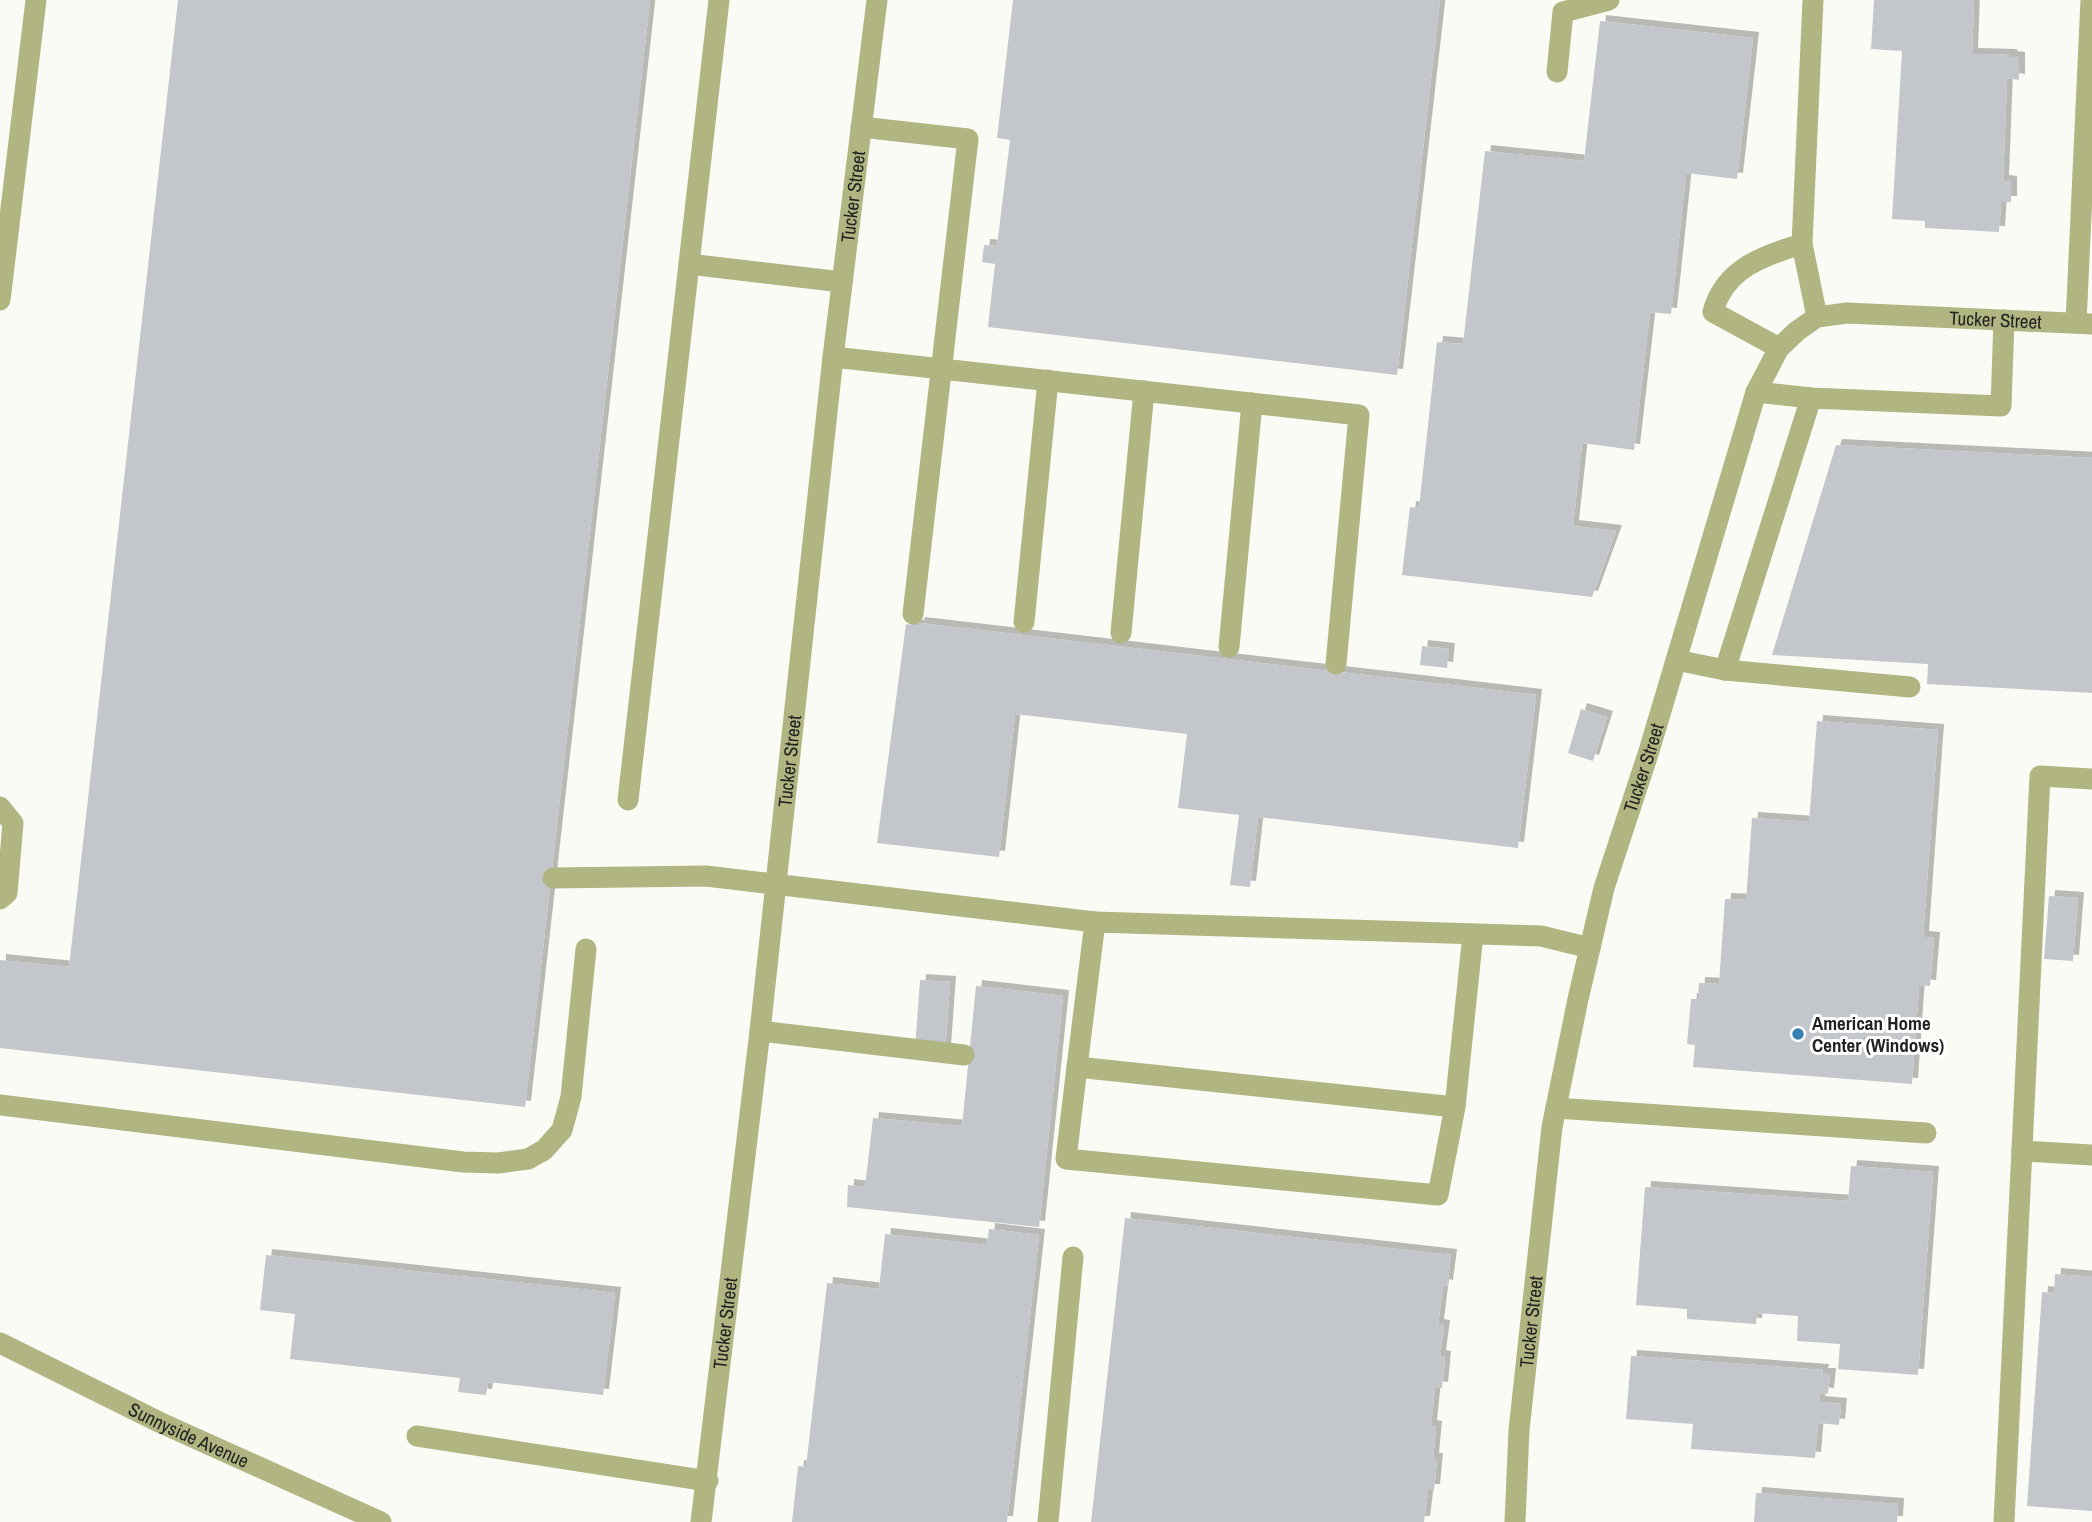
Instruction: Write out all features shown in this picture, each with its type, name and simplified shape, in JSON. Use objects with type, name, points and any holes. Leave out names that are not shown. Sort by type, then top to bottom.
[{"type":"street","points":[[0,300],[36,0]]},
{"type":"street","points":[[628,800],[719,0]]},
{"type":"street","name":"Tucker Street","points":[[701,1522],[760,1031],[832,357],[877,0]]},
{"type":"street","points":[[1557,72],[1563,12],[1609,0]]},
{"type":"street","points":[[1813,0],[1802,244],[1817,317]]},
{"type":"street","points":[[2084,324],[2091,0]]},
{"type":"street","points":[[861,127],[968,139],[913,614]]},
{"type":"street","points":[[1779,348],[1713,312],[1717,298],[1741,269],[1766,254],[1802,244]]},
{"type":"street","points":[[689,264],[842,282]]},
{"type":"street","name":"Tucker Street","points":[[1515,1522],[1520,1430],[1536,1264],[1556,1108],[1590,948],[1604,888],[1756,392],[1779,348],[1817,317],[1847,313],[2084,324]]},
{"type":"street","points":[[1756,392],[1811,398],[2001,406],[2004,320]]},
{"type":"street","points":[[832,357],[1359,415],[1336,664]]},
{"type":"street","points":[[1024,622],[1048,380]]},
{"type":"street","points":[[1121,633],[1144,391]]},
{"type":"street","points":[[1726,670],[1811,398]]},
{"type":"street","points":[[1229,647],[1252,403]]},
{"type":"street","points":[[1676,660],[1726,670],[1910,687]]},
{"type":"street","points":[[2004,1522],[2040,776],[2092,779]]},
{"type":"street","points":[[0,807],[13,823],[7,893],[0,900]]},
{"type":"street","points":[[553,878],[706,876],[1094,922],[1541,936],[1590,948]]},
{"type":"street","points":[[1094,922],[1066,1159],[1438,1195],[1455,1107],[1473,934]]},
{"type":"street","points":[[0,1105],[463,1162],[498,1163],[528,1159],[544,1150],[562,1130],[571,1097],[586,949]]},
{"type":"street","points":[[760,1031],[964,1055]]},
{"type":"street","points":[[1077,1067],[1455,1107]]},
{"type":"street","points":[[1556,1108],[1926,1133]]},
{"type":"street","points":[[2022,1151],[2092,1155]]},
{"type":"street","points":[[1048,1522],[1073,1257]]},
{"type":"street","name":"Sunnyside Avenue","points":[[0,1343],[159,1422],[381,1522]]},
{"type":"street","points":[[417,1436],[708,1481]]},
{"type":"building","points":[[178,0],[650,0],[525,1107],[0,1048],[0,960],[69,967]]},
{"type":"building","points":[[1013,0],[1440,0],[1397,375],[988,327],[995,264],[982,262],[984,245],[997,246],[1010,140],[997,138]]},
{"type":"building","points":[[1874,0],[1974,0],[1972,54],[2011,55],[2019,58],[2019,80],[2007,78],[2003,181],[2011,182],[2011,202],[2001,202],[1999,232],[1925,228],[1925,221],[1892,219],[1902,51],[1871,49]]},
{"type":"building","points":[[1600,21],[1753,38],[1737,179],[1686,173],[1671,314],[1650,312],[1634,450],[1582,443],[1573,526],[1616,531],[1592,597],[1402,575],[1410,507],[1419,508],[1437,342],[1463,344],[1485,151],[1584,161]]},
{"type":"building","points":[[1836,445],[2092,458],[2092,693],[1927,684],[1928,664],[1772,655]]},
{"type":"building","points":[[919,623],[1536,695],[1518,848],[1258,817],[1250,887],[1230,885],[1239,815],[1178,808],[1187,734],[1015,714],[999,857],[877,843],[906,624],[918,626]]},
{"type":"building","points":[[1422,646],[1449,649],[1447,668],[1420,665]]},
{"type":"building","points":[[1581,709],[1607,717],[1593,761],[1568,753]]},
{"type":"building","points":[[1817,721],[1938,730],[1923,937],[1934,938],[1930,986],[1919,985],[1912,1084],[1693,1067],[1695,1045],[1687,1044],[1691,999],[1698,999],[1699,983],[1719,984],[1725,899],[1746,900],[1752,818],[1809,822]]},
{"type":"building","points":[[2049,896],[2078,898],[2073,961],[2044,959]]},
{"type":"building","points":[[920,980],[950,982],[945,1051],[915,1048]]},
{"type":"building","points":[[976,986],[1063,996],[1039,1227],[847,1207],[848,1185],[865,1187],[873,1118],[962,1126]]},
{"type":"building","points":[[1851,1166],[1933,1172],[1918,1375],[1838,1369],[1840,1344],[1797,1341],[1798,1316],[1757,1313],[1756,1324],[1687,1319],[1687,1309],[1636,1305],[1645,1187],[1848,1201]]},
{"type":"building","points":[[1125,1218],[1451,1255],[1447,1286],[1443,1285],[1438,1325],[1444,1326],[1440,1356],[1445,1357],[1442,1388],[1435,1387],[1431,1426],[1436,1427],[1434,1490],[1428,1490],[1424,1522],[1091,1522]]},
{"type":"building","points":[[989,1229],[1039,1235],[1007,1522],[792,1522],[798,1466],[806,1467],[827,1283],[879,1289],[885,1234],[987,1245]]},
{"type":"building","points":[[266,1255],[615,1293],[603,1395],[488,1382],[486,1395],[458,1392],[460,1378],[290,1359],[295,1314],[260,1310]]},
{"type":"building","points":[[2055,1274],[2092,1277],[2092,1511],[2027,1506],[2042,1292],[2054,1293]]},
{"type":"building","points":[[1631,1356],[1823,1370],[1822,1374],[1830,1374],[1828,1394],[1820,1393],[1819,1402],[1841,1404],[1839,1425],[1818,1423],[1815,1458],[1691,1449],[1693,1424],[1626,1419]]},
{"type":"building","points":[[1756,1493],[1898,1504],[1897,1522],[1754,1522]]},
{"type":"place","name":"American Home Center (Windows)","points":[[1798,1034]]}]
